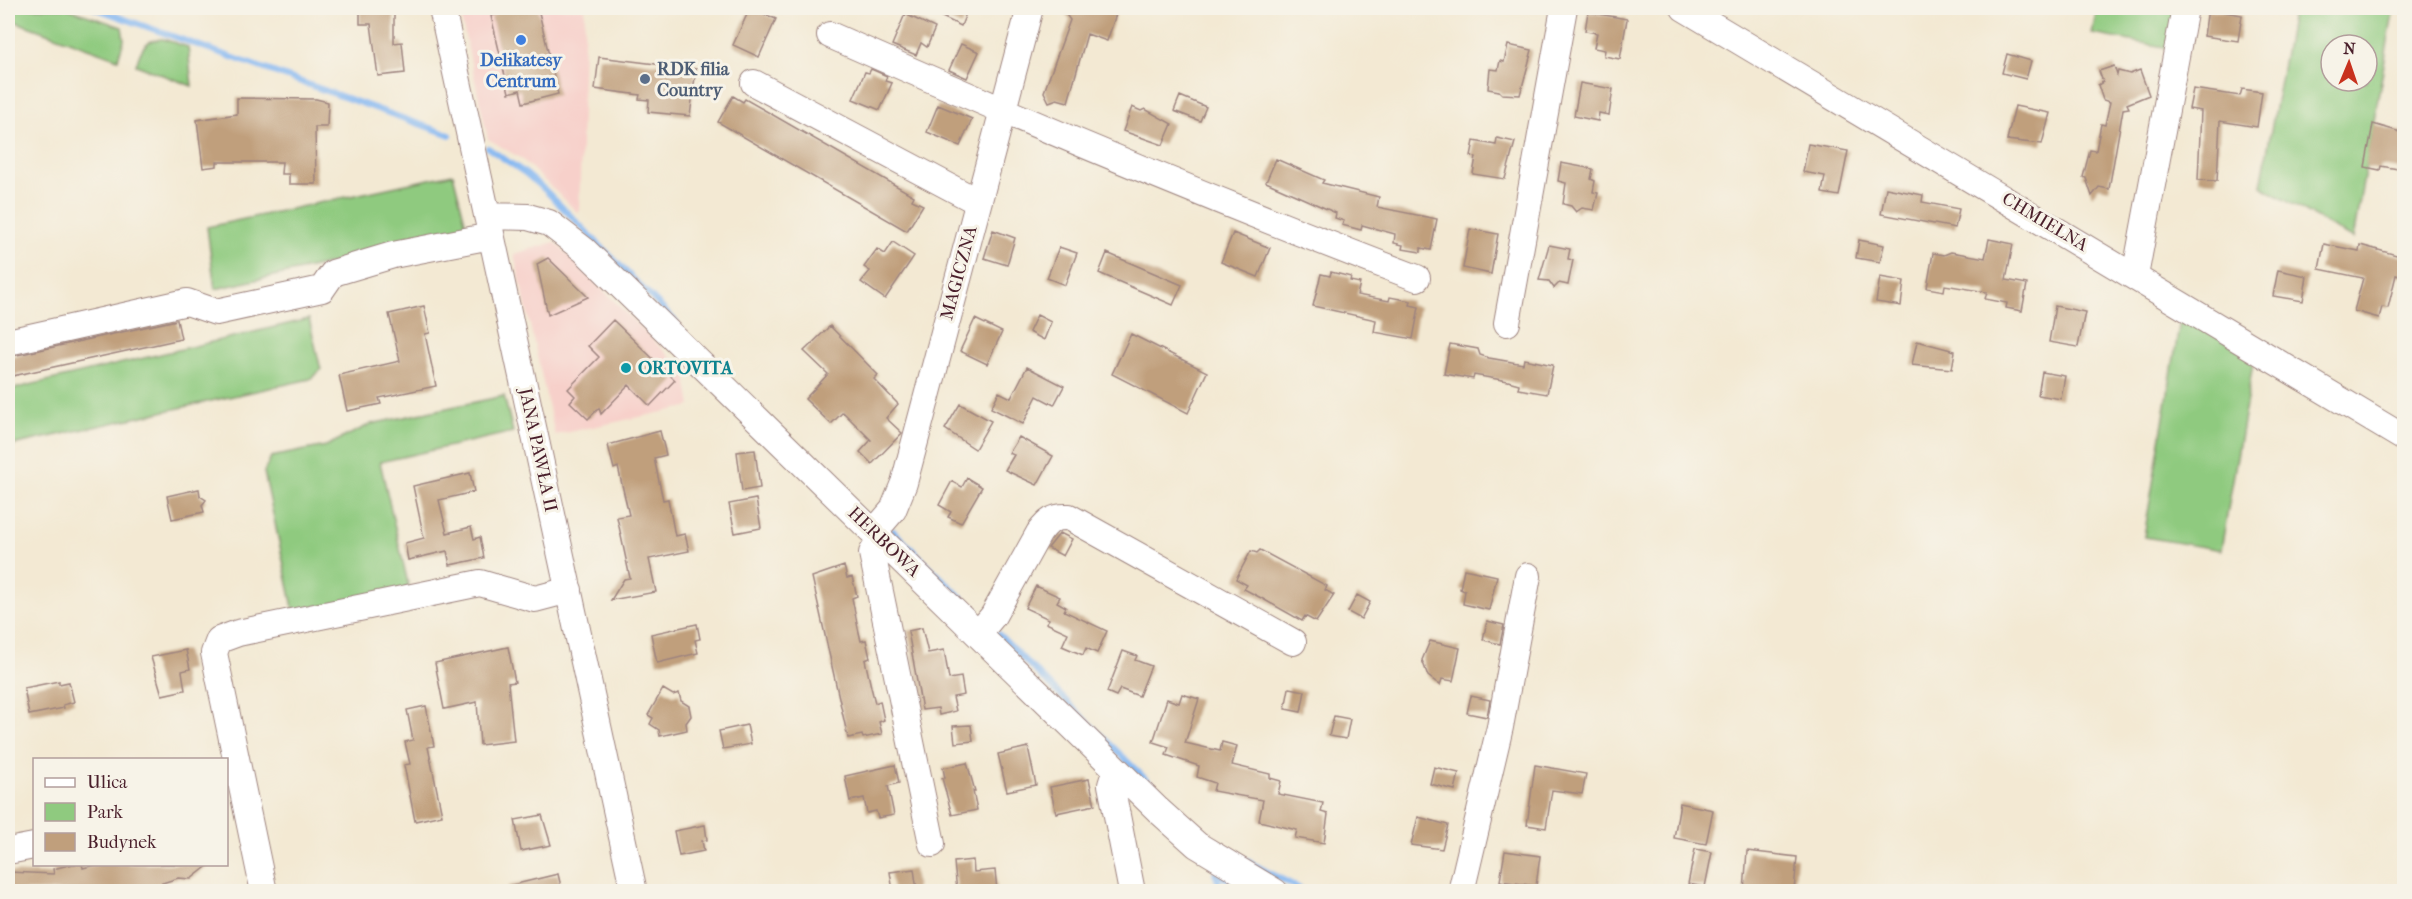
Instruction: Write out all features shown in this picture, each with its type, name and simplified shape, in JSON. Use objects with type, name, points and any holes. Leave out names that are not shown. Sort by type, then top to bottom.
[{"type":"street","name":"JANA PAWŁA II","points":[[442,8],[634,891]]},
{"type":"street","name":"MAGICZNA","points":[[878,535],[893,510],[904,483],[1030,8]]},
{"type":"street","points":[[1507,323],[1564,8]]},
{"type":"street","name":"CHMIELNA","points":[[1684,8],[2404,438]]},
{"type":"street","points":[[2135,276],[2185,8]]},
{"type":"street","points":[[830,35],[1003,112],[1234,209],[1417,278]]},
{"type":"street","points":[[754,83],[978,202]]},
{"type":"street","name":"HERBOWA","points":[[8,342],[187,302],[216,312],[322,289],[333,273],[489,226],[528,217],[549,223],[584,250],[1116,769],[1197,845],[1275,891]]},
{"type":"street","points":[[978,634],[993,616],[1039,533],[1048,521],[1058,516],[1069,517],[1293,642]]},
{"type":"street","points":[[878,535],[872,553],[932,844]]},
{"type":"street","points":[[1461,891],[1500,728],[1528,576]]},
{"type":"street","points":[[264,891],[236,804],[214,653],[219,639],[238,633],[480,583],[535,599],[569,591]]},
{"type":"street","points":[[1116,769],[1111,785],[1132,891]]},
{"type":"street","points":[[8,851],[33,846]]},
{"type":"shaded area","points":[[459,8],[585,8],[579,214],[522,159],[488,139]]},
{"type":"shaded area","points":[[555,242],[685,372],[691,406],[555,435],[514,254]]},
{"type":"green space","points":[[8,8],[66,8],[122,27],[124,40],[118,59],[8,19]]},
{"type":"green space","points":[[2097,8],[2177,8],[2169,48],[2092,34]]},
{"type":"green space","points":[[2293,8],[2394,8],[2379,93],[2379,33],[2319,33],[2319,93],[2379,93],[2353,239],[2261,186]]},
{"type":"green space","points":[[163,39],[188,47],[192,86],[136,65],[147,43]]},
{"type":"green space","points":[[453,174],[468,233],[215,289],[207,227]]},
{"type":"green space","points":[[2181,315],[2254,358],[2221,550],[2144,537]]},
{"type":"green space","points":[[309,319],[321,370],[310,379],[8,446],[8,390]]},
{"type":"green space","points":[[504,396],[513,432],[380,462],[409,588],[294,612],[264,472],[271,457],[326,446],[371,424]]},
{"type":"building","points":[[493,8],[538,8],[558,94],[523,103],[520,90],[509,93],[491,16],[495,15]]},
{"type":"building","points":[[750,8],[776,19],[759,57],[733,45]]},
{"type":"building","points":[[923,8],[959,8],[967,11],[961,26]]},
{"type":"building","points":[[1076,8],[1118,8],[1107,41],[1087,34],[1068,102],[1057,99],[1049,102],[1044,92],[1070,20],[1065,13]]},
{"type":"building","points":[[360,9],[394,9],[394,43],[402,42],[405,73],[378,76],[371,24],[360,24]]},
{"type":"building","points":[[2208,9],[2242,15],[2238,41],[2204,36]]},
{"type":"building","points":[[1588,12],[1627,19],[1620,59],[1604,56],[1605,50],[1594,48],[1597,33],[1585,31]]},
{"type":"building","points":[[905,14],[935,28],[927,47],[921,43],[916,55],[892,45]]},
{"type":"building","points":[[961,44],[979,52],[967,78],[949,70]]},
{"type":"building","points":[[1508,45],[1532,50],[1520,95],[1502,94],[1499,91],[1488,89],[1490,69],[1498,70],[1500,61],[1504,62]]},
{"type":"building","points":[[2007,54],[2031,61],[2026,79],[2002,73]]},
{"type":"building","name":"RDK filia Country","points":[[599,57],[696,69],[690,116],[648,112],[649,100],[639,99],[640,95],[595,89]]},
{"type":"building","points":[[2114,66],[2117,75],[2118,71],[2130,74],[2140,70],[2149,95],[2127,104],[2129,108],[2123,109],[2109,189],[2099,187],[2092,196],[2086,178],[2083,177],[2090,150],[2096,151],[2101,124],[2105,125],[2110,102],[2103,100],[2098,85],[2103,82],[2099,71]]},
{"type":"building","points":[[871,69],[887,76],[885,81],[892,83],[880,110],[853,99],[865,72],[869,73]]},
{"type":"building","points":[[1580,83],[1613,89],[1609,115],[1599,113],[1598,121],[1574,116]]},
{"type":"building","points":[[2193,89],[2240,96],[2242,89],[2262,92],[2257,127],[2220,121],[2217,181],[2198,180],[2201,111],[2189,109]]},
{"type":"building","points":[[733,96],[743,102],[745,99],[914,196],[912,200],[923,205],[907,231],[718,122]]},
{"type":"building","points":[[1180,96],[1206,107],[1200,121],[1174,111]]},
{"type":"building","points":[[237,98],[316,99],[328,102],[327,127],[315,127],[316,184],[289,184],[289,174],[281,174],[282,162],[217,162],[217,166],[203,168],[197,120],[237,114]]},
{"type":"building","points":[[938,105],[972,119],[960,146],[927,132]]},
{"type":"building","points":[[2015,106],[2050,113],[2042,144],[2007,140]]},
{"type":"building","points":[[1132,107],[1141,111],[1145,109],[1172,124],[1163,145],[1123,131]]},
{"type":"building","points":[[2373,124],[2404,133],[2404,170],[2381,166],[2380,170],[2365,167]]},
{"type":"building","points":[[1497,138],[1515,142],[1505,179],[1473,174],[1476,157],[1471,156],[1474,141],[1496,145]]},
{"type":"building","points":[[1808,144],[1848,151],[1839,196],[1822,193],[1825,176],[1803,172]]},
{"type":"building","points":[[1276,159],[1324,180],[1322,183],[1379,197],[1377,207],[1437,219],[1431,250],[1421,248],[1421,252],[1402,249],[1403,245],[1394,243],[1395,234],[1362,225],[1361,230],[1342,225],[1344,221],[1335,218],[1336,213],[1266,182]]},
{"type":"building","points":[[1561,163],[1593,169],[1591,179],[1595,181],[1593,192],[1598,193],[1594,210],[1582,208],[1576,212],[1571,206],[1563,204],[1566,183],[1558,181]]},
{"type":"building","points":[[1886,188],[1923,195],[1922,202],[1959,209],[1955,228],[1881,214]]},
{"type":"building","points":[[1470,229],[1498,234],[1491,274],[1463,268]]},
{"type":"building","points":[[993,230],[1015,238],[1007,265],[984,258]]},
{"type":"building","points":[[1233,233],[1270,248],[1258,277],[1221,262]]},
{"type":"building","points":[[1989,239],[2013,244],[2006,280],[2027,284],[2022,311],[2006,308],[2007,303],[1985,299],[1987,292],[1945,285],[1944,291],[1927,288],[1933,253],[1944,255],[1951,252],[1985,258]]},
{"type":"building","points":[[1859,240],[1884,245],[1880,262],[1856,258]]},
{"type":"building","points":[[893,242],[914,256],[885,299],[861,282],[870,271],[864,267],[877,249],[885,254]]},
{"type":"building","points":[[2324,244],[2359,251],[2360,245],[2404,257],[2404,277],[2396,275],[2388,308],[2382,307],[2379,318],[2354,311],[2363,278],[2319,269]]},
{"type":"building","points":[[1549,245],[1570,249],[1568,259],[1573,260],[1568,285],[1559,283],[1554,288],[1549,281],[1539,280]]},
{"type":"building","points":[[1059,247],[1077,253],[1065,285],[1047,278]]},
{"type":"building","points":[[1107,253],[1182,285],[1173,305],[1099,273]]},
{"type":"building","points":[[548,258],[588,297],[548,315],[537,264]]},
{"type":"building","points":[[2278,270],[2307,276],[2303,301],[2273,296]]},
{"type":"building","points":[[1331,272],[1351,277],[1350,281],[1360,283],[1357,295],[1389,301],[1390,297],[1411,301],[1410,305],[1419,307],[1413,339],[1374,332],[1376,320],[1313,306],[1321,274],[1330,276]]},
{"type":"building","points":[[1880,277],[1904,281],[1901,306],[1876,302]]},
{"type":"building","points":[[424,306],[430,333],[425,334],[436,386],[379,398],[381,404],[347,411],[339,375],[400,361],[389,314]]},
{"type":"building","points":[[2055,306],[2085,312],[2078,347],[2049,342]]},
{"type":"building","points":[[1037,315],[1051,322],[1044,340],[1029,332]]},
{"type":"building","points":[[975,319],[1002,332],[987,364],[960,351]]},
{"type":"building","points":[[177,320],[181,339],[8,377],[8,357]]},
{"type":"building","name":"ORTOVITA","points":[[613,320],[675,380],[650,406],[629,385],[601,414],[599,408],[588,419],[570,402],[575,396],[568,389],[599,357],[588,346]]},
{"type":"building","points":[[830,326],[878,375],[874,379],[898,404],[886,418],[902,433],[872,464],[860,452],[871,440],[843,412],[831,424],[805,399],[828,374],[804,351]]},
{"type":"building","points":[[1131,334],[1207,372],[1188,413],[1112,374]]},
{"type":"building","points":[[1917,341],[1955,351],[1952,369],[1912,365]]},
{"type":"building","points":[[1450,344],[1478,349],[1480,355],[1489,358],[1523,364],[1524,359],[1553,365],[1547,394],[1518,389],[1519,384],[1508,381],[1474,375],[1473,379],[1444,374]]},
{"type":"building","points":[[1027,367],[1064,386],[1054,405],[1037,396],[1023,424],[991,408],[999,392],[1011,398]]},
{"type":"building","points":[[2042,372],[2065,376],[2061,399],[2038,395]]},
{"type":"building","points":[[960,404],[991,421],[975,449],[945,429]]},
{"type":"building","points":[[660,431],[666,455],[654,458],[663,500],[668,499],[675,536],[685,534],[689,551],[649,559],[656,592],[611,600],[624,579],[630,578],[617,517],[629,515],[618,467],[614,469],[608,445]]},
{"type":"building","points":[[1019,437],[1053,456],[1037,485],[1005,470],[1014,455],[1009,453]]},
{"type":"building","points":[[755,450],[760,488],[742,491],[737,452]]},
{"type":"building","points":[[470,473],[474,492],[439,500],[447,533],[471,527],[474,539],[480,537],[484,558],[450,565],[447,551],[408,560],[405,543],[424,538],[413,486]]},
{"type":"building","points":[[967,478],[982,487],[961,523],[948,517],[951,512],[939,505],[952,481],[962,487]]},
{"type":"building","points":[[199,489],[200,496],[206,500],[202,505],[204,512],[172,519],[167,496]]},
{"type":"building","points":[[756,499],[761,528],[735,533],[729,504]]},
{"type":"building","points":[[1060,533],[1072,539],[1063,556],[1048,548]]},
{"type":"building","points":[[1260,550],[1327,586],[1325,590],[1334,595],[1316,622],[1305,616],[1302,621],[1244,589],[1247,585],[1236,579],[1251,551],[1257,553]]},
{"type":"building","points":[[844,566],[847,578],[852,577],[857,596],[852,598],[858,628],[861,641],[866,640],[870,658],[865,660],[871,687],[875,703],[880,701],[884,720],[879,722],[882,734],[863,738],[862,735],[848,738],[812,577]]},
{"type":"building","points":[[1464,569],[1497,576],[1489,610],[1463,604],[1465,591],[1460,589]]},
{"type":"building","points":[[1036,586],[1060,597],[1057,602],[1066,607],[1064,611],[1107,631],[1097,653],[1086,648],[1083,655],[1062,646],[1068,633],[1046,623],[1049,619],[1025,608]]},
{"type":"building","points":[[1357,595],[1370,602],[1361,619],[1348,612]]},
{"type":"building","points":[[1487,621],[1504,625],[1500,644],[1483,640]]},
{"type":"building","points":[[697,624],[700,639],[695,640],[698,653],[657,663],[651,634]]},
{"type":"building","points":[[922,628],[928,653],[944,650],[949,679],[961,677],[964,695],[953,697],[956,711],[939,715],[938,708],[922,710],[908,631]]},
{"type":"building","points":[[1430,641],[1460,648],[1453,681],[1442,679],[1440,685],[1428,676],[1422,660]]},
{"type":"building","points":[[508,647],[515,682],[508,683],[514,741],[480,745],[477,702],[444,709],[435,663]]},
{"type":"building","points":[[186,650],[190,669],[182,671],[185,690],[162,695],[151,657]]},
{"type":"building","points":[[1123,651],[1137,656],[1135,660],[1151,666],[1139,696],[1120,689],[1116,696],[1107,692]]},
{"type":"building","points":[[59,681],[59,684],[69,682],[74,702],[63,705],[64,708],[29,715],[24,688]]},
{"type":"building","points":[[1289,688],[1305,691],[1301,712],[1285,709]]},
{"type":"building","points":[[663,689],[673,695],[679,693],[681,701],[689,706],[691,716],[686,723],[687,730],[660,736],[659,730],[650,724],[653,718],[648,715]]},
{"type":"building","points":[[1182,694],[1199,699],[1185,743],[1220,751],[1222,742],[1237,746],[1232,765],[1270,774],[1270,778],[1281,781],[1278,794],[1323,803],[1321,812],[1328,814],[1324,843],[1295,838],[1297,830],[1259,821],[1263,800],[1213,791],[1215,783],[1197,777],[1199,766],[1166,755],[1169,747],[1153,742],[1167,699],[1179,703]]},
{"type":"building","points":[[1471,696],[1490,700],[1487,717],[1467,713]]},
{"type":"building","points":[[426,706],[434,746],[428,747],[442,815],[415,821],[404,765],[410,764],[405,742],[413,740],[407,710]]},
{"type":"building","points":[[1334,716],[1350,719],[1346,739],[1329,736]]},
{"type":"building","points":[[747,725],[751,744],[723,749],[719,731]]},
{"type":"building","points":[[971,725],[973,741],[955,743],[953,726]]},
{"type":"building","points":[[1028,747],[1036,785],[1007,791],[998,754]]},
{"type":"building","points":[[967,763],[975,791],[973,791],[977,810],[952,815],[942,778],[945,778],[943,768]]},
{"type":"building","points":[[895,765],[899,783],[888,786],[894,815],[878,818],[876,811],[867,813],[864,798],[850,801],[845,776]]},
{"type":"building","points":[[1535,765],[1586,774],[1582,794],[1552,790],[1546,828],[1527,825]]},
{"type":"building","points":[[1434,767],[1459,773],[1455,790],[1430,784]]},
{"type":"building","points":[[1089,779],[1095,805],[1056,813],[1050,787]]},
{"type":"building","points":[[1680,803],[1713,810],[1706,844],[1674,838]]},
{"type":"building","points":[[542,815],[551,845],[521,851],[515,820]]},
{"type":"building","points":[[1418,817],[1448,825],[1442,849],[1411,845]]},
{"type":"building","points":[[705,825],[707,840],[702,841],[704,851],[679,856],[674,831]]},
{"type":"building","points":[[1695,849],[1712,852],[1705,887],[1688,884]]},
{"type":"building","points":[[1505,851],[1540,856],[1536,886],[1500,881]]},
{"type":"building","points":[[1747,851],[1797,857],[1794,891],[1744,891]]},
{"type":"building","points":[[973,860],[974,872],[995,870],[997,891],[957,891],[954,862]]},
{"type":"building","points":[[65,866],[82,866],[83,868],[90,866],[207,866],[191,879],[178,878],[150,887],[140,886],[111,891],[8,891],[8,872],[54,874],[53,869]]},
{"type":"building","points":[[914,869],[917,891],[893,891],[890,872]]},
{"type":"building","points":[[558,874],[562,891],[508,891],[508,886]]},
{"type":"waterway","points":[[94,8],[450,135]]},
{"type":"waterway","points":[[488,148],[525,173],[545,190],[676,322]]},
{"type":"waterway","points":[[893,531],[976,612]]},
{"type":"waterway","points":[[998,634],[1183,816]]},
{"type":"waterway","points":[[1245,860],[1306,892]]},
{"type":"waterway","points":[[1215,873],[1245,888]]},
{"type":"waterway","points":[[1215,873],[1222,892]]},
{"type":"place","name":"Delikatesy Centrum","points":[[521,40]]},
{"type":"place","name":"RDK filia Country","points":[[645,79]]},
{"type":"place","name":"ORTOVITA","points":[[626,368]]}]
